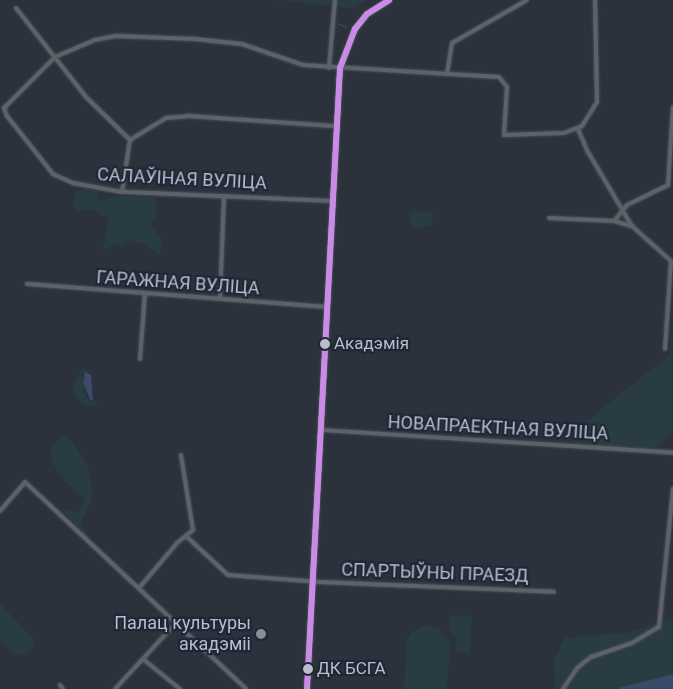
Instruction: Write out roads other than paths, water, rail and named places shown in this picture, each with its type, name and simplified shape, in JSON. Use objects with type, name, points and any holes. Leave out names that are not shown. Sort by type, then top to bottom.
[{"type":"main road","points":[[307,689],[340,68],[355,29],[367,14],[389,0]]},
{"type":"street","points":[[447,74],[452,43],[527,0]]},
{"type":"street","points":[[54,57],[95,40],[130,36],[233,42],[293,64],[329,68],[499,77],[506,81],[504,135],[547,135],[578,129],[593,113],[597,102],[595,0]]},
{"type":"street","points":[[329,68],[334,1]]},
{"type":"street","points":[[16,8],[86,97],[130,140]]},
{"type":"street","name":"САЛАЎІНАЯ ВУЛІЦА","points":[[54,57],[4,111],[53,174],[73,184],[122,192],[332,201]]},
{"type":"street","points":[[614,221],[622,209],[668,185],[673,107]]},
{"type":"street","points":[[122,192],[130,140],[154,124],[176,116],[336,126]]},
{"type":"street","points":[[578,129],[632,226],[672,262],[665,349]]},
{"type":"street","points":[[220,297],[224,197]]},
{"type":"street","points":[[549,218],[614,221],[632,226]]},
{"type":"street","name":"ГАРАЖНАЯ ВУЛІЦА","points":[[27,284],[220,297],[328,307]]},
{"type":"street","points":[[140,359],[145,293]]},
{"type":"street","name":"НОВАПРАЕКТНАЯ ВУЛІЦА","points":[[322,430],[673,453]]},
{"type":"street","points":[[139,588],[177,543],[187,537],[193,530],[193,519],[181,454]]},
{"type":"street","points":[[0,511],[25,482],[177,622],[246,689]]},
{"type":"street","points":[[563,689],[577,668],[592,656],[632,643],[659,627],[673,488]]},
{"type":"street","name":"СПАРТЫЎНЫ ПРАЕЗД","points":[[187,537],[228,575],[314,582],[554,592]]},
{"type":"street","points":[[114,689],[177,622]]},
{"type":"street","points":[[143,659],[180,689]]},
{"type":"street","points":[[60,685],[63,689]]},
{"type":"water","points":[[85,371],[91,375],[93,400],[90,400],[83,382]]},
{"type":"water","points":[[673,674],[673,689],[619,689],[619,688]]},
{"type":"waterway","points":[[337,23],[346,27]]},
{"type":"place","name":"Акадэмія","points":[[325,344]]},
{"type":"place","name":"Палац культуры акадэміі","points":[[261,634]]},
{"type":"place","name":"ДК БСГА","points":[[308,669]]}]
